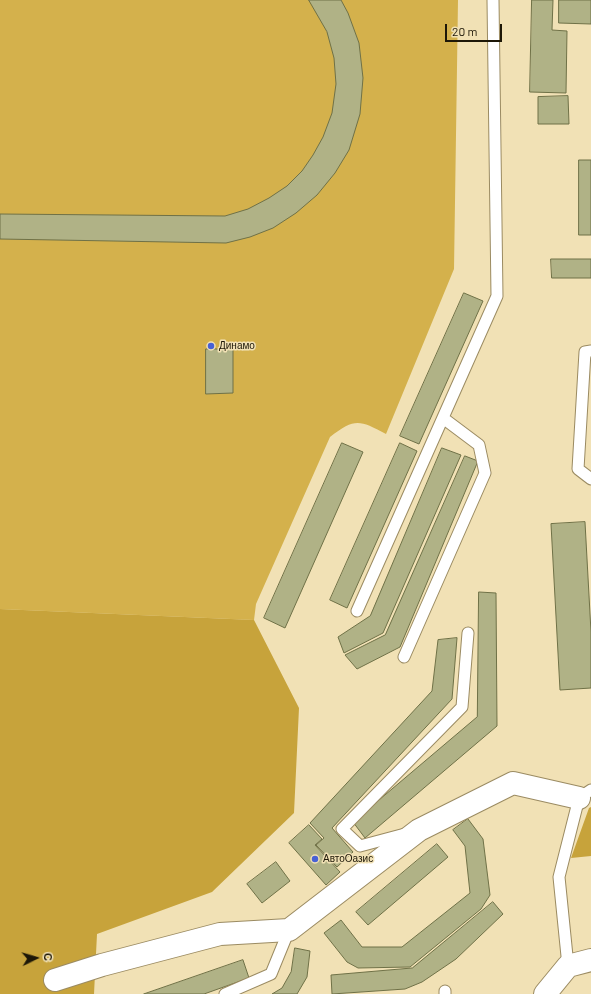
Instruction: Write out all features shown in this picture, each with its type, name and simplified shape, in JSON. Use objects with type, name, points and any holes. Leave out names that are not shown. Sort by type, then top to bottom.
[{"type":"street","points":[[55,980],[102,965],[220,934],[289,930],[419,830],[513,783],[585,794]]},
{"type":"street","points":[[545,994],[568,966],[591,960]]},
{"type":"lane","points":[[357,610],[498,296],[493,0]]},
{"type":"lane","points":[[591,351],[585,352],[578,469],[591,479]]},
{"type":"lane","points":[[404,657],[485,473],[479,445],[443,418]]},
{"type":"lane","points":[[419,830],[360,846],[342,828],[462,707],[468,633]]},
{"type":"lane","points":[[568,966],[559,877],[585,794]]},
{"type":"lane","points":[[225,994],[271,974],[289,930]]},
{"type":"shaded area","name":"Динамо","points":[[0,0],[458,0],[454,269],[386,434],[369,426],[357,423],[338,431],[330,437],[256,604],[254,620],[0,609]]},
{"type":"shaded area","points":[[0,609],[254,620],[299,708],[294,813],[212,892],[97,934],[94,994],[0,994]]},
{"type":"shaded area","points":[[591,807],[591,856],[571,858],[589,808]]},
{"type":"building","points":[[309,0],[341,0],[348,13],[359,43],[363,78],[360,114],[349,150],[335,173],[317,195],[296,213],[273,228],[250,237],[226,243],[0,239],[0,214],[225,216],[248,209],[287,186],[302,171],[323,137],[332,113],[336,84],[334,58],[327,32]]},
{"type":"building","points":[[532,0],[553,0],[552,30],[567,31],[566,93],[530,92]]},
{"type":"building","points":[[559,0],[591,0],[591,24],[559,23]]},
{"type":"building","points":[[568,96],[569,124],[538,124],[538,97]]},
{"type":"building","points":[[579,160],[591,160],[591,235],[579,235]]},
{"type":"building","points":[[551,259],[591,259],[591,278],[552,278]]},
{"type":"building","points":[[464,293],[483,301],[419,444],[400,436]]},
{"type":"building","points":[[206,349],[233,349],[233,393],[206,394]]},
{"type":"building","points":[[342,443],[363,452],[285,628],[264,618]]},
{"type":"building","points":[[400,443],[417,451],[347,608],[330,600]]},
{"type":"building","points":[[442,448],[461,455],[383,633],[344,653],[338,637],[370,616]]},
{"type":"building","points":[[465,456],[478,461],[400,647],[357,669],[345,655],[385,635]]},
{"type":"building","points":[[585,522],[591,632],[591,688],[560,690],[551,524]]},
{"type":"building","points":[[479,592],[496,593],[497,726],[365,838],[353,822],[477,717]]},
{"type":"building","points":[[457,638],[452,699],[332,828],[353,852],[337,867],[316,845],[324,838],[310,823],[432,691],[438,640]]},
{"type":"building","points":[[468,819],[483,839],[490,895],[481,909],[410,967],[358,968],[347,962],[324,933],[341,920],[362,947],[402,947],[470,893],[465,846],[453,830]]},
{"type":"building","name":"АвтоОазис","points":[[309,825],[322,839],[315,845],[340,872],[326,885],[289,843]]},
{"type":"building","points":[[437,844],[448,857],[368,925],[356,912]]},
{"type":"building","points":[[276,862],[290,881],[262,903],[247,884]]},
{"type":"building","points":[[493,902],[503,914],[456,959],[422,982],[405,989],[332,994],[331,975],[412,968]]},
{"type":"building","points":[[295,948],[310,951],[307,977],[297,994],[272,994],[282,988],[291,972]]},
{"type":"building","points":[[243,960],[249,978],[204,994],[144,994]]},
{"type":"place","name":"Динамо","points":[[211,346]]},
{"type":"place","name":"АвтоОазис","points":[[315,859]]}]
